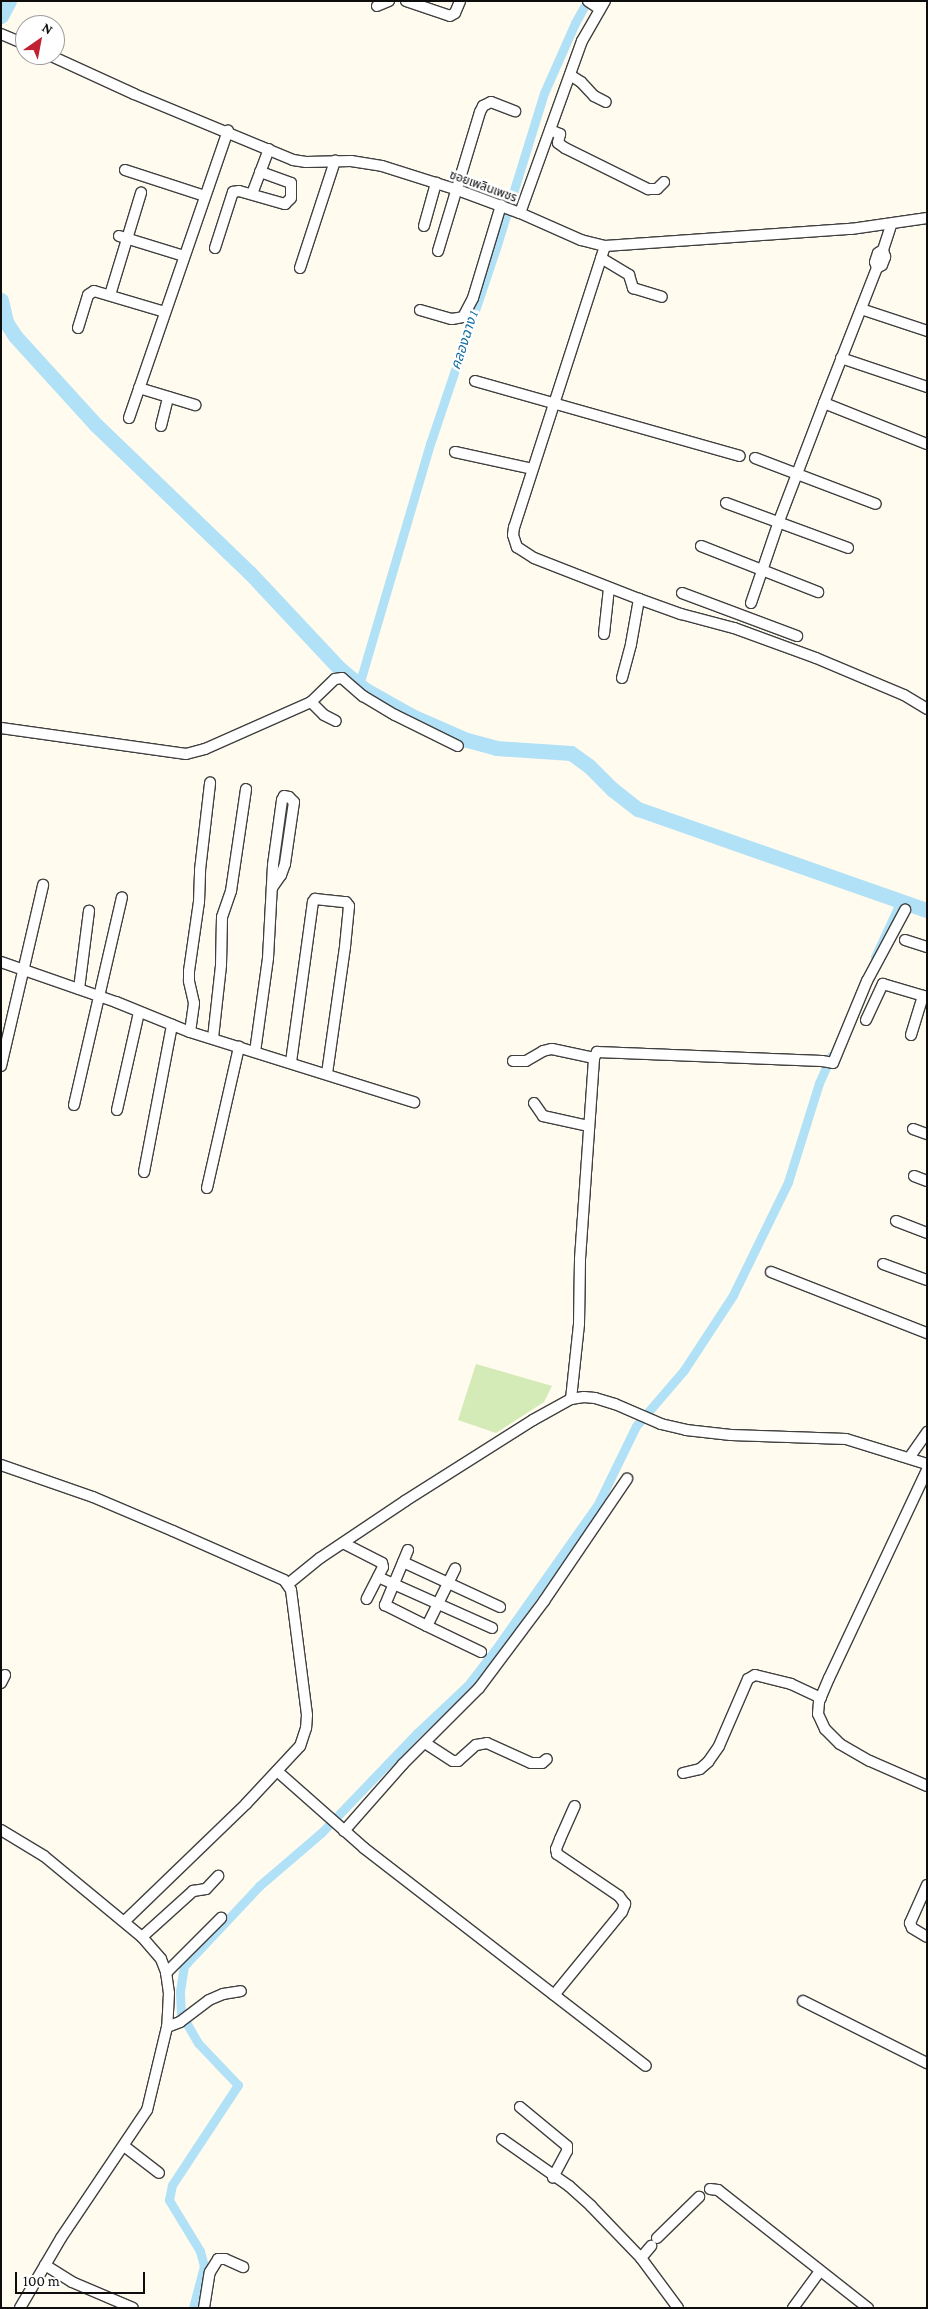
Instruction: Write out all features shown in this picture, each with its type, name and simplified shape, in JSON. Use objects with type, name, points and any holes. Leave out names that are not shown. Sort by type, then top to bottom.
[{"type":"street","points":[[377,6],[389,1]]},
{"type":"street","points":[[406,1],[450,16],[455,13],[460,1]]},
{"type":"street","points":[[420,310],[452,319],[463,317],[473,298],[508,208],[550,130],[597,4]]},
{"type":"street","points":[[1,34],[15,40]]},
{"type":"street","name":"ซอยเพลินเพชร","points":[[65,62],[134,94],[228,131],[293,160],[306,162],[351,161],[376,164],[455,189],[508,208],[581,240],[605,246],[891,225],[927,218]]},
{"type":"street","points":[[570,75],[581,82],[594,96],[606,102]]},
{"type":"street","points":[[438,251],[474,127],[483,106],[494,102],[515,111]]},
{"type":"street","points":[[550,130],[560,134],[558,143],[565,148],[648,189],[657,189],[664,182]]},
{"type":"street","points":[[129,418],[228,131]]},
{"type":"street","points":[[252,194],[268,149]]},
{"type":"street","points":[[300,268],[335,161]]},
{"type":"street","points":[[125,170],[205,196]]},
{"type":"street","points":[[215,248],[233,192],[239,190],[285,204],[291,198],[291,183],[260,172]]},
{"type":"street","points":[[424,226],[436,183]]},
{"type":"street","points":[[110,295],[123,237],[141,192]]},
{"type":"street","points":[[751,603],[797,474],[877,268],[875,262],[878,253],[883,250],[891,225]]},
{"type":"street","points":[[123,237],[184,256]]},
{"type":"street","points":[[605,246],[514,527],[513,535],[518,547],[534,558],[609,588],[681,614],[742,630],[871,680],[904,695],[927,709]]},
{"type":"street","points":[[601,258],[629,275],[633,288],[662,297]]},
{"type":"street","points":[[78,328],[90,292],[94,291],[165,312]]},
{"type":"street","points":[[861,309],[927,331]]},
{"type":"street","points":[[842,358],[927,387]]},
{"type":"street","points":[[475,382],[740,456]]},
{"type":"street","points":[[139,388],[195,404]]},
{"type":"street","points":[[161,426],[168,397]]},
{"type":"street","points":[[824,403],[927,444]]},
{"type":"street","points":[[455,452],[532,469]]},
{"type":"street","points":[[755,458],[876,504]]},
{"type":"street","points":[[726,503],[848,548]]},
{"type":"street","points":[[702,546],[818,592]]},
{"type":"street","points":[[604,634],[609,588]]},
{"type":"street","points":[[682,593],[797,636]]},
{"type":"street","points":[[622,678],[631,644],[639,599]]},
{"type":"street","points":[[742,630],[747,616]]},
{"type":"street","points":[[1,728],[194,753],[311,702],[335,680],[342,678],[363,696],[395,716],[458,746]]},
{"type":"street","points":[[311,702],[324,715],[336,721]]},
{"type":"street","points":[[190,1032],[194,1003],[189,981],[189,971],[199,902],[201,861],[210,783]]},
{"type":"street","points":[[213,1038],[221,965],[222,917],[231,891],[246,789]]},
{"type":"street","points":[[255,1052],[268,958],[272,888],[284,796],[289,797],[294,802],[284,864],[281,875],[272,888]]},
{"type":"street","points":[[1,1066],[43,885]]},
{"type":"street","points":[[74,1105],[122,897]]},
{"type":"street","points":[[291,1062],[313,902],[315,899],[346,902],[349,906],[345,947],[327,1074]]},
{"type":"street","points":[[571,1399],[579,1324],[580,1259],[594,1058],[596,1052],[833,1063],[867,981],[905,910]]},
{"type":"street","points":[[79,990],[89,911]]},
{"type":"street","points":[[905,940],[927,947]]},
{"type":"street","points":[[1,962],[99,996],[190,1032],[414,1102]]},
{"type":"street","points":[[866,1020],[883,984],[925,997],[911,1034]]},
{"type":"street","points":[[117,1110],[139,1012]]},
{"type":"street","points":[[144,1172],[172,1025]]},
{"type":"street","points":[[207,1188],[239,1047]]},
{"type":"street","points":[[513,1061],[526,1061],[543,1050],[552,1049],[594,1058]]},
{"type":"street","points":[[534,1104],[543,1116],[589,1126]]},
{"type":"street","points":[[913,1129],[927,1134]]},
{"type":"street","points":[[914,1176],[927,1181]]},
{"type":"street","points":[[896,1221],[927,1233]]},
{"type":"street","points":[[883,1264],[927,1280]]},
{"type":"street","points":[[771,1272],[927,1333]]},
{"type":"street","points":[[288,1584],[343,1543],[533,1420],[571,1399],[595,1398],[644,1417],[686,1430],[731,1435],[846,1439],[927,1464]]},
{"type":"street","points":[[909,1458],[927,1432]]},
{"type":"street","points":[[1,1465],[140,1517],[284,1580],[288,1584],[293,1598],[296,1640],[306,1706],[306,1728],[296,1752],[125,1921]]},
{"type":"street","points":[[926,1472],[821,1698],[818,1714],[825,1730],[840,1744],[870,1761],[927,1786]]},
{"type":"street","points":[[342,1829],[479,1688],[544,1601],[627,1479]]},
{"type":"street","points":[[343,1543],[382,1563],[378,1577],[367,1599]]},
{"type":"street","points":[[408,1550],[385,1605],[481,1652]]},
{"type":"street","points":[[404,1562],[500,1607]]},
{"type":"street","points":[[427,1626],[455,1569]]},
{"type":"street","points":[[378,1577],[492,1628]]},
{"type":"street","points":[[683,1772],[700,1769],[708,1762],[719,1746],[748,1678],[754,1675],[792,1684],[821,1698]]},
{"type":"street","points":[[425,1743],[453,1761],[458,1761],[476,1745],[487,1743],[531,1764],[542,1763],[546,1759]]},
{"type":"street","points":[[277,1771],[332,1818],[342,1829],[646,2066]]},
{"type":"street","points":[[554,1995],[622,1912],[625,1904],[618,1896],[557,1854],[560,1839],[575,1806]]},
{"type":"street","points":[[1,1830],[44,1856],[125,1921],[142,1937],[161,1959],[166,1973],[169,1993],[167,2027],[152,2099],[139,2125],[45,2265],[20,2308]]},
{"type":"street","points":[[142,1937],[193,1892],[206,1889],[218,1876]]},
{"type":"street","points":[[927,1885],[910,1923],[912,1928],[927,1937]]},
{"type":"street","points":[[166,1973],[221,1918]]},
{"type":"street","points":[[167,2027],[184,2020],[209,2000],[223,1994],[241,1991]]},
{"type":"street","points":[[803,2001],[927,2062]]},
{"type":"street","points":[[520,2107],[567,2146],[568,2151],[553,2177]]},
{"type":"street","points":[[502,2139],[580,2196],[641,2258],[678,2308]]},
{"type":"street","points":[[124,2146],[159,2173]]},
{"type":"street","points":[[710,2189],[718,2190],[868,2308]]},
{"type":"street","points":[[641,2258],[654,2242],[699,2197]]},
{"type":"street","points":[[204,2308],[213,2268],[218,2260],[225,2258],[243,2267]]},
{"type":"street","points":[[45,2265],[72,2282],[133,2308]]},
{"type":"street","points":[[793,2308],[820,2271]]},
{"type":"green space","points":[[476,1364],[552,1386],[544,1402],[496,1433],[458,1420]]},
{"type":"waterway","points":[[1,16],[9,1]]},
{"type":"waterway","name":"คลองฉาง 1","points":[[359,685],[430,444],[496,248],[544,93],[575,23],[587,1]]},
{"type":"waterway","points":[[1,300],[6,322],[15,336],[95,424],[250,573],[339,668],[364,689],[412,716],[467,740],[496,748],[571,753],[589,766],[612,789],[638,809],[927,910]]},
{"type":"waterway","points":[[875,957],[901,901]]},
{"type":"waterway","points":[[193,2308],[204,2266],[200,2251],[169,2200],[172,2185],[238,2085],[198,2043],[181,2013],[180,1991],[184,1966],[259,1886],[322,1832],[417,1733],[468,1685],[495,1650],[598,1504],[636,1426],[684,1370],[733,1295],[788,1182],[819,1083],[831,1056]]}]
